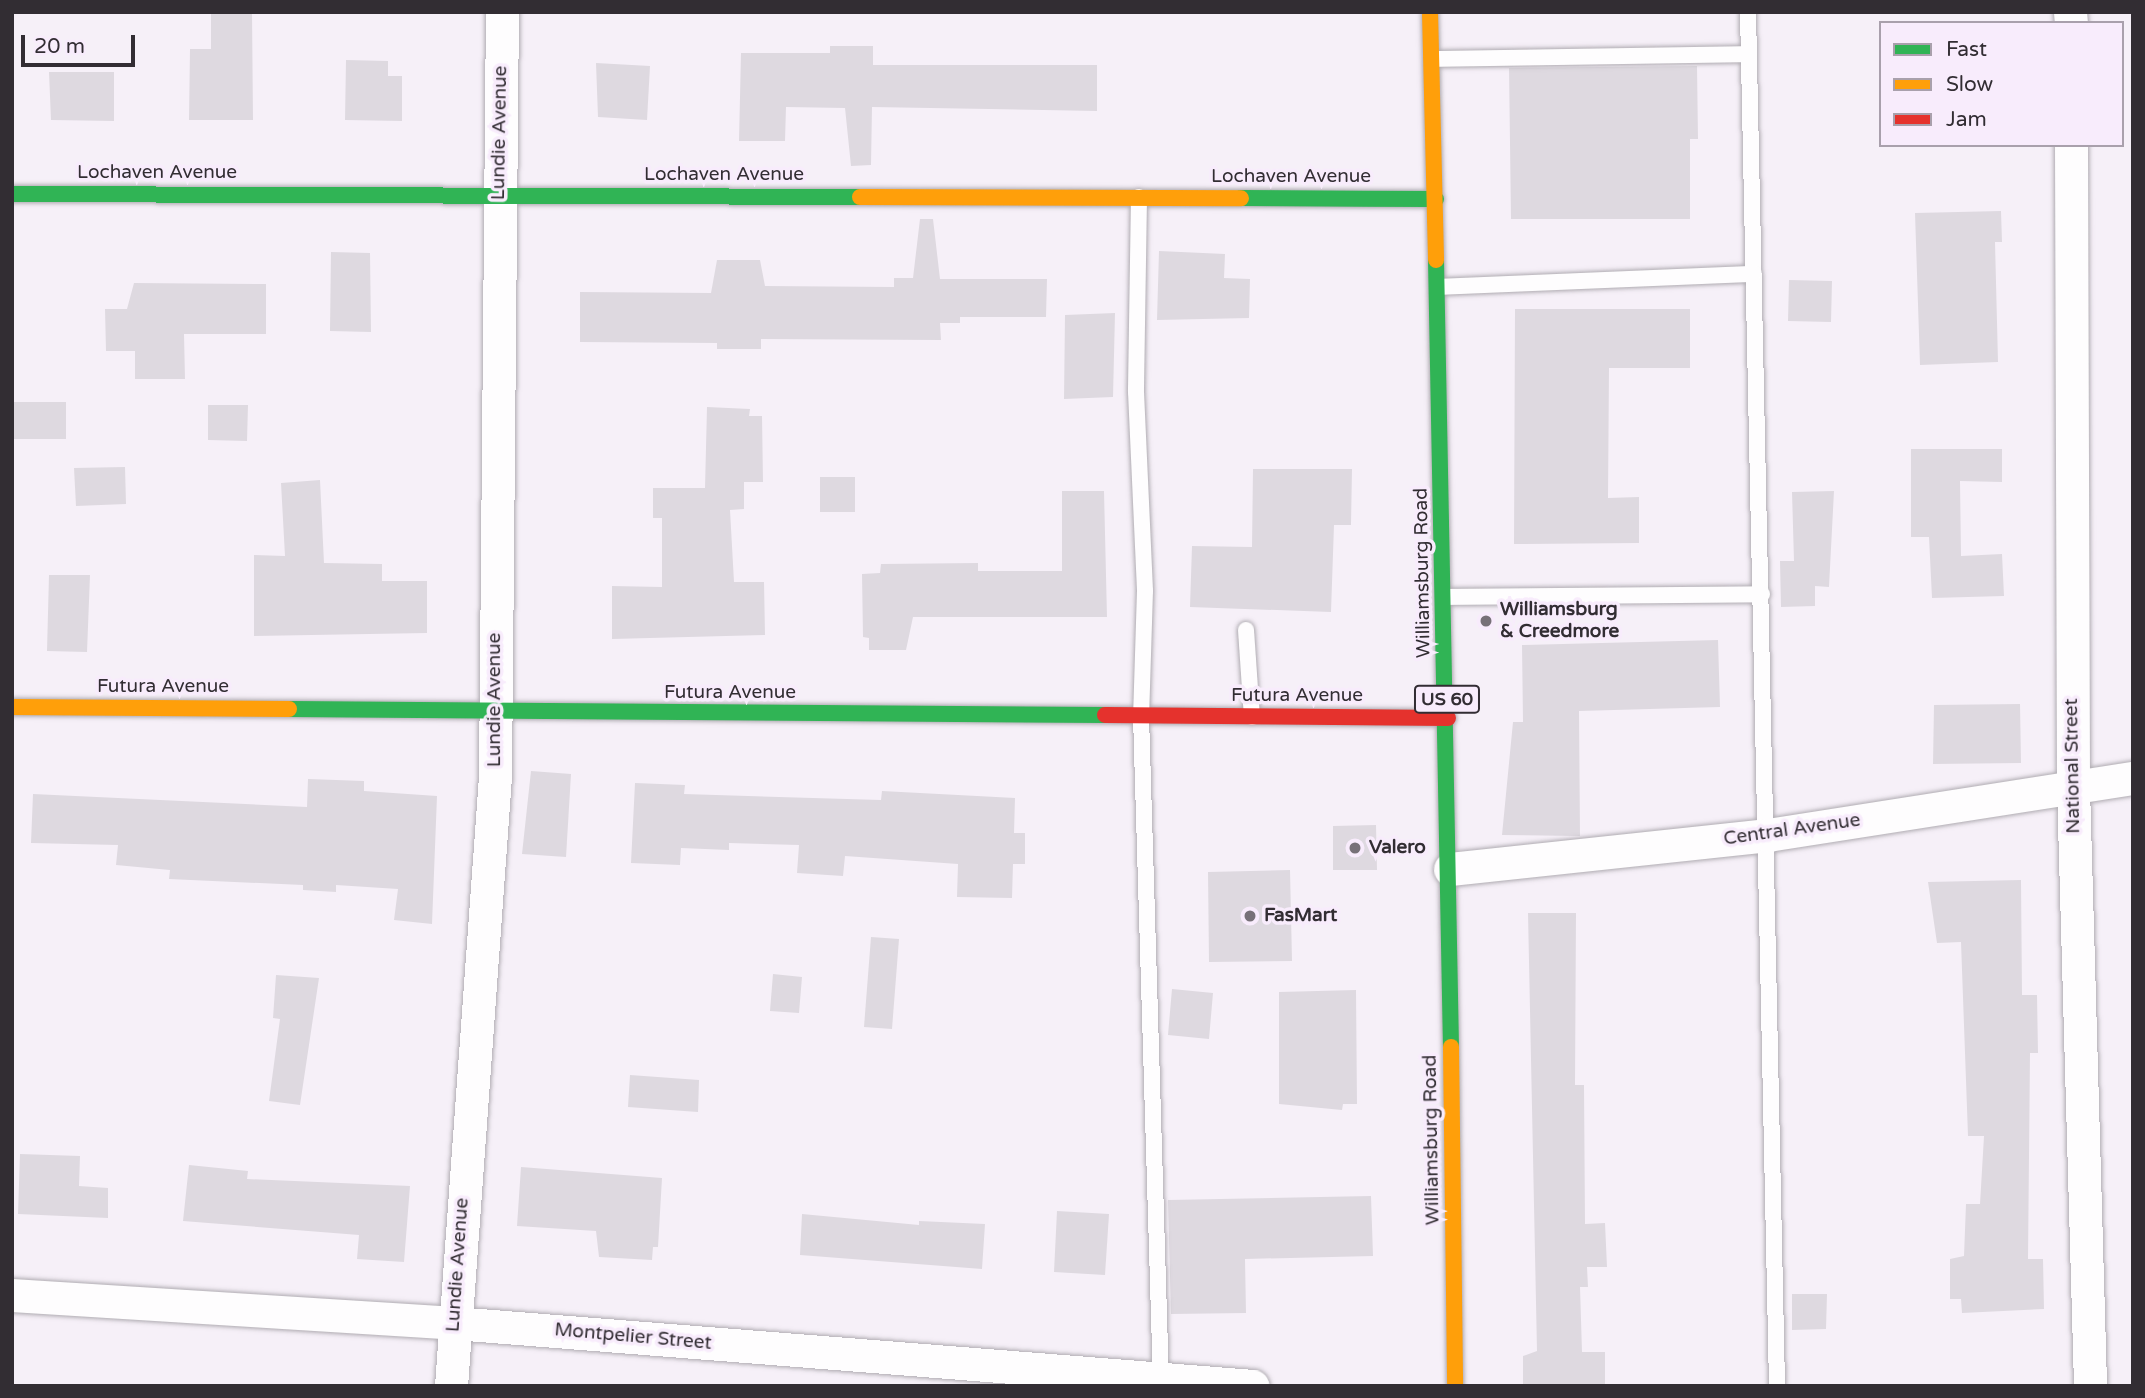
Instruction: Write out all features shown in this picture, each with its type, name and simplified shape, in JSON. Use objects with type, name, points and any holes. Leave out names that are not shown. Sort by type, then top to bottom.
[{"type":"street","name":"Lundie Avenue","points":[[451,1386],[495,777],[502,12]]},
{"type":"street","name":"Williamsburg Road","points":[[1430,12],[1448,718],[1455,1386]]},
{"type":"street","name":"National Street","points":[[2071,147],[2073,787],[2090,1386]]},
{"type":"street","name":"Lochaven Avenue","points":[[12,194],[1436,199]]},
{"type":"street","name":"Futura Avenue","points":[[12,707],[1448,718]]},
{"type":"street","name":"Central Avenue","points":[[1450,869],[1768,835],[2133,778]]},
{"type":"street","name":"Montpelier Street","points":[[12,1295],[454,1323],[1161,1383],[1253,1386]]},
{"type":"lane","points":[[1748,12],[1768,835],[1777,1386]]},
{"type":"lane","points":[[1432,59],[1749,54]]},
{"type":"lane","points":[[1139,197],[1136,392],[1145,592],[1141,716],[1161,1383]]},
{"type":"lane","points":[[1438,287],[1754,274]]},
{"type":"lane","points":[[1445,597],[1762,594]]},
{"type":"lane","points":[[1246,630],[1252,717]]},
{"type":"building","points":[[211,12],[252,12],[253,120],[189,120],[190,49],[211,49]]},
{"type":"building","points":[[830,46],[873,46],[873,65],[1097,65],[1097,111],[872,107],[871,165],[851,166],[845,108],[786,107],[785,141],[739,141],[741,53],[830,53]]},
{"type":"building","points":[[346,60],[388,61],[388,76],[402,76],[402,121],[345,120]]},
{"type":"building","points":[[596,63],[650,66],[647,120],[598,117]]},
{"type":"building","points":[[1697,66],[1698,139],[1690,139],[1690,219],[1511,219],[1509,68]]},
{"type":"building","points":[[49,72],[114,72],[114,121],[51,120]]},
{"type":"building","points":[[2001,211],[2002,242],[1995,242],[1998,362],[1920,365],[1915,213]]},
{"type":"building","points":[[920,219],[933,219],[940,279],[1047,279],[1046,317],[960,317],[960,323],[940,323],[941,340],[761,339],[761,349],[717,349],[717,343],[580,342],[580,292],[711,293],[717,260],[760,260],[765,286],[894,287],[894,278],[913,278]]},
{"type":"building","points":[[1159,251],[1225,254],[1224,278],[1250,279],[1249,318],[1157,320]]},
{"type":"building","points":[[331,252],[370,253],[371,332],[330,331]]},
{"type":"building","points":[[1789,280],[1832,281],[1831,322],[1788,321]]},
{"type":"building","points":[[134,283],[266,284],[266,334],[184,334],[185,379],[135,379],[135,351],[106,351],[105,309],[127,309]]},
{"type":"building","points":[[1515,309],[1690,309],[1690,368],[1609,368],[1608,498],[1639,497],[1639,543],[1514,544]]},
{"type":"building","points":[[1115,313],[1113,397],[1064,399],[1065,315]]},
{"type":"building","points":[[12,402],[66,402],[66,439],[12,439]]},
{"type":"building","points":[[208,405],[248,405],[247,441],[208,440]]},
{"type":"building","points":[[707,407],[750,409],[749,416],[762,416],[763,482],[744,482],[744,509],[730,510],[734,582],[764,582],[765,635],[612,639],[612,586],[662,587],[662,518],[653,518],[653,488],[705,488]]},
{"type":"building","points":[[1911,449],[2002,449],[2002,482],[1960,481],[1961,556],[2002,554],[2004,596],[1932,598],[1929,537],[1911,537]]},
{"type":"building","points":[[125,467],[126,504],[76,506],[74,468]]},
{"type":"building","points":[[1253,469],[1352,469],[1351,525],[1334,525],[1331,612],[1190,607],[1192,546],[1252,547]]},
{"type":"building","points":[[820,477],[855,477],[855,512],[820,512]]},
{"type":"building","points":[[320,480],[324,563],[382,564],[382,581],[427,581],[427,633],[254,636],[254,555],[285,556],[281,483]]},
{"type":"building","points":[[1062,491],[1104,491],[1107,617],[913,617],[906,650],[869,650],[869,638],[863,637],[862,574],[880,573],[881,564],[978,563],[978,571],[1062,571]]},
{"type":"building","points":[[1834,491],[1829,587],[1815,586],[1815,606],[1781,607],[1780,561],[1794,561],[1792,492]]},
{"type":"building","points":[[49,575],[90,575],[87,652],[47,651]]},
{"type":"building","points":[[1718,640],[1720,707],[1579,711],[1580,836],[1502,835],[1513,722],[1523,722],[1522,645]]},
{"type":"building","points":[[2020,704],[2021,763],[1933,764],[1934,705]]},
{"type":"building","points":[[531,771],[571,774],[566,857],[522,854]]},
{"type":"building","points":[[308,779],[364,781],[364,791],[437,796],[432,924],[394,920],[398,889],[336,885],[336,892],[303,890],[303,885],[169,879],[170,870],[116,865],[118,845],[31,843],[33,794],[307,807]]},
{"type":"building","points":[[635,783],[685,785],[684,794],[881,800],[882,791],[1015,798],[1014,833],[1025,833],[1025,864],[1013,864],[1012,898],[957,897],[958,864],[845,856],[843,876],[797,873],[799,845],[729,843],[729,850],[681,848],[680,865],[631,863]]},
{"type":"building","name":"Valero","points":[[1376,825],[1377,870],[1333,870],[1333,826]]},
{"type":"building","name":"FasMart","points":[[1290,870],[1292,961],[1209,962],[1208,872]]},
{"type":"building","points":[[2021,880],[2022,995],[2037,995],[2038,1053],[2030,1053],[2028,1259],[2043,1259],[2044,1309],[1962,1313],[1961,1299],[1950,1299],[1950,1259],[1964,1256],[1966,1204],[1980,1204],[1984,1136],[1968,1136],[1961,942],[1937,943],[1928,882]]},
{"type":"building","points":[[1528,913],[1576,913],[1575,1085],[1584,1085],[1585,1224],[1605,1223],[1607,1267],[1587,1267],[1588,1287],[1580,1287],[1582,1352],[1605,1352],[1605,1386],[1523,1386],[1523,1356],[1537,1351]]},
{"type":"building","points":[[871,937],[899,939],[892,1029],[864,1027]]},
{"type":"building","points":[[773,974],[802,977],[799,1013],[770,1011]]},
{"type":"building","points":[[276,975],[319,978],[300,1105],[269,1101],[280,1019],[273,1018]]},
{"type":"building","points":[[1172,989],[1213,993],[1209,1039],[1168,1035]]},
{"type":"building","points":[[1356,990],[1357,1104],[1343,1104],[1342,1110],[1279,1104],[1279,992]]},
{"type":"building","points":[[630,1075],[699,1080],[698,1112],[628,1107]]},
{"type":"building","points":[[20,1154],[80,1156],[79,1186],[108,1188],[108,1218],[18,1214]]},
{"type":"building","points":[[189,1165],[248,1171],[247,1179],[410,1186],[404,1262],[357,1259],[359,1235],[183,1221]]},
{"type":"building","points":[[521,1167],[662,1178],[658,1247],[653,1247],[652,1260],[599,1257],[596,1231],[517,1226]]},
{"type":"building","points":[[1371,1196],[1373,1256],[1245,1259],[1246,1313],[1171,1314],[1168,1200]]},
{"type":"building","points":[[1057,1211],[1109,1214],[1105,1275],[1054,1272]]},
{"type":"building","points":[[802,1214],[919,1225],[919,1221],[985,1224],[982,1269],[800,1255]]},
{"type":"building","points":[[1792,1294],[1827,1294],[1826,1329],[1792,1330]]},
{"type":"traffic: fast","points":[[12,194],[860,197]]},
{"type":"traffic: fast","points":[[1241,198],[1436,199]]},
{"type":"traffic: fast","points":[[1436,260],[1451,1047]]},
{"type":"traffic: fast","points":[[289,709],[1105,715]]},
{"type":"traffic: slow","points":[[1430,12],[1436,260]]},
{"type":"traffic: slow","points":[[860,197],[1241,198]]},
{"type":"traffic: slow","points":[[12,707],[289,709]]},
{"type":"traffic: slow","points":[[1451,1047],[1455,1386]]},
{"type":"traffic: jam","points":[[1105,715],[1448,718]]},
{"type":"place","name":"Williamsburg & Creedmore","points":[[1486,621]]},
{"type":"place","name":"Valero","points":[[1355,848]]},
{"type":"place","name":"FasMart","points":[[1250,916]]}]
